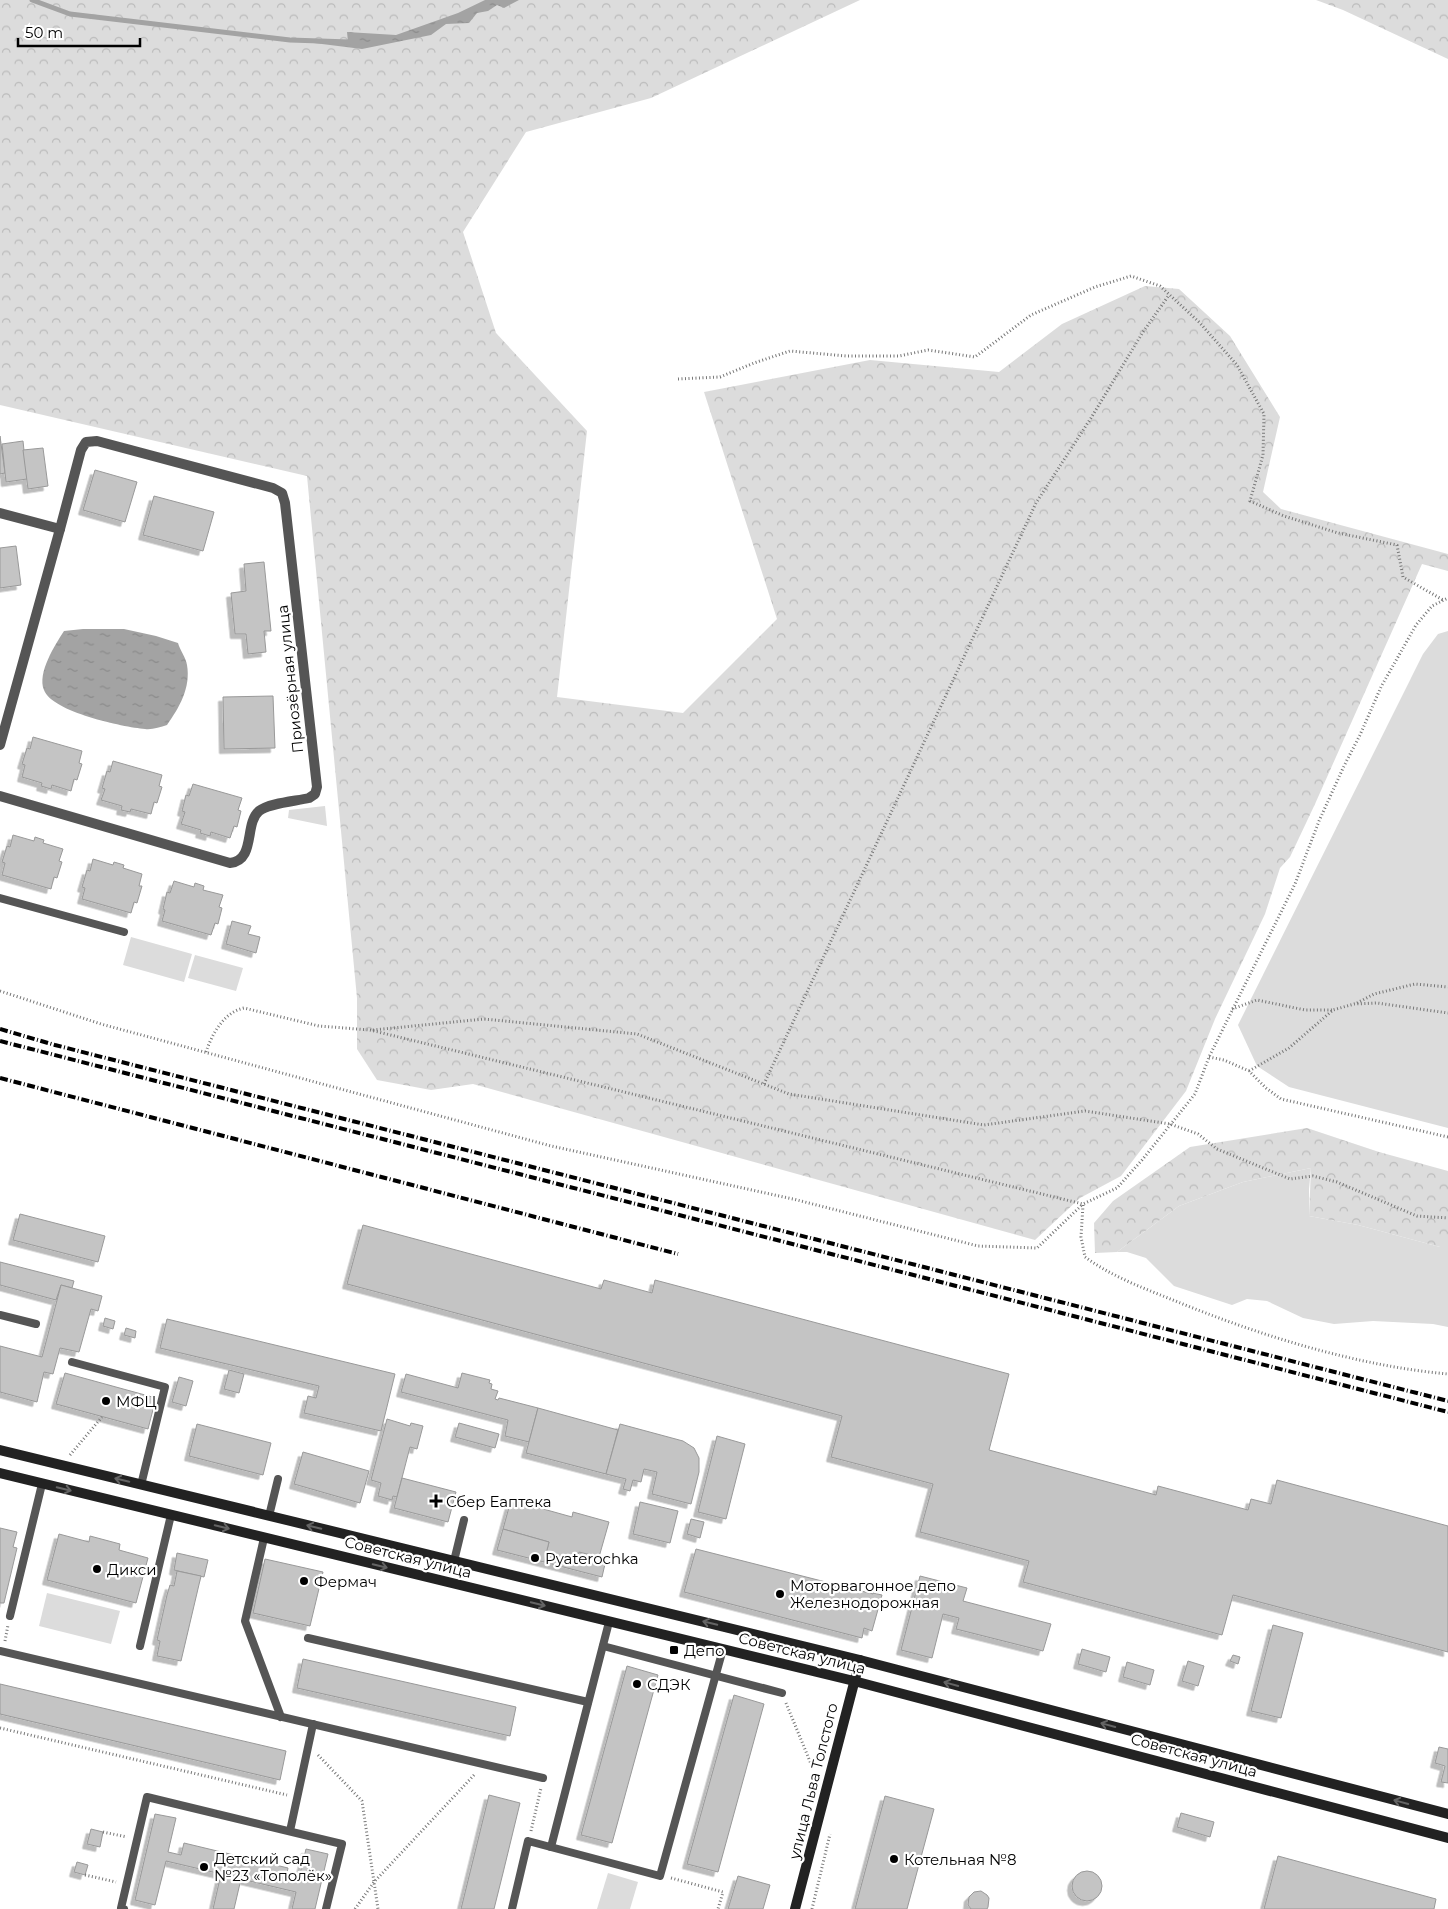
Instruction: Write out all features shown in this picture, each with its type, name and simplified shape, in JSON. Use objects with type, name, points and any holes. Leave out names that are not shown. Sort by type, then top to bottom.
[{"type":"main road","name":"Советская улица","points":[[0,1450],[860,1660],[1448,1814]]},
{"type":"main road","name":"Советская улица","points":[[0,1473],[854,1681],[1448,1838]]},
{"type":"main road","name":"улица Льва Толстого","points":[[796,1909],[860,1660]]},
{"type":"street","name":"Приозёрная улица","points":[[0,796],[230,862],[238,862],[244,856],[258,812],[266,808],[309,798],[315,794],[317,786],[285,503],[282,493],[273,488],[97,441],[86,442],[81,450],[60,529]]},
{"type":"street","points":[[0,513],[60,529],[3,724],[0,746]]},
{"type":"lane","points":[[0,898],[124,932]]},
{"type":"lane","points":[[0,1315],[36,1324]]},
{"type":"lane","points":[[72,1362],[165,1387],[141,1484]]},
{"type":"lane","points":[[270,1516],[278,1479]]},
{"type":"lane","points":[[10,1616],[42,1484]]},
{"type":"lane","points":[[140,1646],[171,1515]]},
{"type":"lane","points":[[454,1561],[464,1520]]},
{"type":"lane","points":[[264,1538],[245,1621],[281,1717]]},
{"type":"lane","points":[[551,1847],[609,1622]]},
{"type":"lane","points":[[308,1638],[588,1702]]},
{"type":"lane","points":[[603,1646],[782,1693]]},
{"type":"lane","points":[[512,1909],[528,1841],[660,1876],[723,1650]]},
{"type":"lane","points":[[1,1651],[543,1778]]},
{"type":"lane","points":[[290,1831],[314,1724]]},
{"type":"lane","points":[[124,1909],[121,1908],[147,1797],[342,1844],[326,1909]]},
{"type":"path","points":[[678,379],[720,377],[790,351],[846,356],[899,356],[928,350],[975,357],[1031,314],[1095,288],[1131,276],[1160,286],[1200,323],[1237,365],[1264,414],[1263,454],[1250,501],[1284,516],[1338,533],[1397,545],[1403,577],[1443,600]]},
{"type":"path","points":[[764,1084],[1036,503],[1091,418],[1143,332],[1169,294]]},
{"type":"path","points":[[0,991],[102,1024],[550,1146],[792,1199],[978,1246],[1037,1248],[1083,1204],[1117,1188],[1195,1094],[1209,1057],[1294,884],[1319,821],[1381,687],[1416,624],[1432,606],[1448,598]]},
{"type":"path","points":[[1232,1009],[1257,1000],[1305,1010],[1333,1010],[1354,1004],[1374,994],[1415,984],[1448,987]]},
{"type":"path","points":[[1354,1004],[1377,1003],[1448,1013]]},
{"type":"path","points":[[206,1052],[223,1021],[238,1009],[244,1008],[319,1026],[370,1030],[1083,1204]]},
{"type":"path","points":[[1249,1071],[1289,1048],[1333,1010]]},
{"type":"path","points":[[370,1030],[484,1019],[637,1034],[789,1094],[984,1125],[1085,1111],[1170,1124],[1198,1134],[1217,1149],[1290,1179],[1313,1176],[1337,1182],[1417,1216],[1448,1218]]},
{"type":"path","points":[[1209,1057],[1224,1060],[1249,1071],[1266,1088],[1281,1099],[1448,1137]]},
{"type":"path","points":[[1083,1204],[1081,1237],[1085,1256],[1094,1264],[1137,1286],[1205,1313],[1319,1350],[1422,1372],[1448,1374]]},
{"type":"path","points":[[1,1651],[10,1616]]},
{"type":"path","points":[[782,1693],[811,1764],[831,1770]]},
{"type":"path","points":[[0,1728],[298,1797]]},
{"type":"path","points":[[309,1746],[362,1801],[378,1909]]},
{"type":"path","points":[[355,1909],[374,1882],[484,1764]]},
{"type":"path","points":[[528,1841],[543,1778]]},
{"type":"path","points":[[812,1909],[832,1827]]},
{"type":"path","points":[[104,1832],[137,1840]]},
{"type":"path","points":[[85,1875],[126,1884]]},
{"type":"path","points":[[660,1876],[723,1892],[718,1909]]},
{"type":"green space","points":[[0,0],[860,0],[651,98],[526,132],[463,232],[496,333],[587,431],[557,697],[683,713],[777,619],[704,392],[870,360],[999,372],[1062,324],[1145,286],[1179,289],[1230,336],[1280,417],[1263,492],[1281,509],[1448,554],[1448,571],[1422,564],[1315,804],[1290,857],[1280,868],[1265,914],[1215,1019],[1186,1091],[1121,1176],[1080,1198],[1035,1240],[473,1084],[431,1090],[377,1080],[357,1049],[357,998],[307,476],[0,405]]},
{"type":"green space","points":[[1316,0],[1448,0],[1448,59],[1343,10]]},
{"type":"green space","points":[[1448,631],[1448,1128],[1289,1087],[1257,1066],[1238,1025],[1423,654],[1438,634]]},
{"type":"green space","points":[[325,806],[327,826],[288,818],[289,810]]},
{"type":"green space","points":[[131,937],[192,954],[184,982],[123,965]]},
{"type":"green space","points":[[195,955],[243,968],[236,991],[188,978]]},
{"type":"green space","points":[[1307,1128],[1379,1152],[1448,1171],[1448,1247],[1440,1247],[1358,1225],[1309,1216],[1311,1168],[1243,1182],[1179,1206],[1117,1252],[1095,1253],[1094,1223],[1113,1201],[1190,1147]]},
{"type":"green space","points":[[1311,1168],[1309,1216],[1358,1225],[1440,1247],[1448,1247],[1448,1327],[1433,1324],[1373,1321],[1334,1324],[1303,1318],[1267,1301],[1247,1299],[1232,1305],[1174,1286],[1146,1258],[1127,1252],[1117,1252],[1179,1206],[1243,1182]]},
{"type":"green space","points":[[47,1593],[120,1611],[111,1644],[39,1626]]},
{"type":"green space","points":[[608,1873],[638,1882],[630,1909],[597,1909]]},
{"type":"water","points":[[485,0],[519,0],[504,8],[497,5],[488,11],[477,13],[469,23],[446,24],[431,35],[362,49],[290,40],[348,42],[347,32],[396,35],[458,13]]},
{"type":"water","points":[[124,629],[178,643],[186,662],[188,673],[186,690],[180,705],[167,725],[148,729],[105,722],[60,705],[50,698],[44,690],[42,683],[45,668],[52,651],[64,631]]},
{"type":"building","points":[[0,436],[5,473],[0,474]]},
{"type":"building","points":[[23,441],[27,479],[6,482],[2,444]]},
{"type":"building","points":[[43,448],[48,486],[28,489],[23,450]]},
{"type":"building","points":[[95,470],[137,482],[125,522],[83,510]]},
{"type":"building","points":[[154,496],[214,512],[203,551],[143,535]]},
{"type":"building","points":[[16,546],[21,585],[0,588],[0,548]]},
{"type":"building","points":[[264,562],[271,631],[264,631],[266,652],[248,654],[246,634],[235,634],[231,593],[246,591],[244,564]]},
{"type":"building","points":[[273,696],[275,748],[224,749],[223,697]]},
{"type":"building","points":[[33,737],[82,751],[79,763],[82,764],[77,780],[74,779],[71,791],[52,785],[51,789],[41,786],[42,783],[22,777],[25,765],[22,764],[27,748],[30,749]]},
{"type":"building","points":[[113,761],[162,775],[159,786],[162,787],[157,803],[154,802],[151,814],[131,809],[130,812],[121,810],[122,806],[101,800],[105,789],[102,788],[107,771],[110,772]]},
{"type":"building","points":[[193,784],[242,798],[238,810],[241,811],[237,827],[234,826],[230,838],[211,832],[210,836],[200,833],[201,830],[181,824],[185,812],[182,811],[186,795],[189,796]]},
{"type":"building","points":[[13,835],[34,841],[35,837],[44,840],[43,843],[63,849],[59,861],[62,862],[57,878],[54,877],[51,889],[2,875],[5,863],[2,862],[7,846],[10,847]]},
{"type":"building","points":[[93,859],[113,865],[114,862],[124,865],[123,868],[142,874],[139,886],[142,886],[137,903],[134,902],[131,913],[82,899],[85,888],[82,887],[87,870],[90,871]]},
{"type":"building","points":[[174,881],[194,887],[195,883],[204,886],[203,890],[223,895],[219,907],[222,908],[218,924],[215,923],[211,935],[162,921],[167,892],[170,893]]},
{"type":"building","points":[[232,921],[251,926],[248,934],[260,937],[256,953],[226,944]]},
{"type":"building","points":[[20,1214],[105,1236],[98,1262],[13,1240]]},
{"type":"building","points":[[363,1225],[601,1289],[604,1280],[652,1293],[655,1280],[1009,1374],[989,1450],[1156,1495],[1158,1486],[1248,1510],[1251,1499],[1271,1504],[1277,1480],[1448,1526],[1448,1652],[1233,1595],[1222,1635],[1023,1582],[1029,1561],[920,1532],[933,1484],[831,1457],[842,1416],[347,1284]]},
{"type":"building","points":[[0,1262],[74,1281],[72,1288],[61,1285],[56,1300],[0,1285]]},
{"type":"building","points":[[61,1285],[102,1296],[98,1311],[91,1309],[79,1352],[60,1348],[53,1374],[44,1372],[37,1402],[0,1392],[0,1346],[42,1357]]},
{"type":"building","points":[[105,1318],[115,1321],[113,1329],[103,1326]]},
{"type":"building","points":[[167,1319],[395,1374],[381,1431],[304,1413],[308,1396],[316,1398],[319,1386],[160,1348]]},
{"type":"building","points":[[126,1328],[136,1331],[135,1338],[124,1335]]},
{"type":"building","points":[[229,1370],[244,1374],[239,1393],[224,1389]]},
{"type":"building","name":"МФЦ","points":[[65,1373],[156,1398],[148,1429],[56,1404]]},
{"type":"building","points":[[462,1373],[490,1380],[489,1383],[492,1384],[491,1389],[498,1391],[495,1399],[498,1400],[499,1398],[538,1408],[529,1442],[505,1436],[508,1420],[401,1392],[406,1374],[458,1388]]},
{"type":"building","points":[[179,1377],[193,1381],[186,1406],[172,1402]]},
{"type":"building","points":[[538,1408],[618,1430],[606,1474],[526,1453]]},
{"type":"building","points":[[387,1419],[410,1426],[411,1423],[423,1426],[417,1449],[410,1447],[397,1497],[393,1496],[392,1500],[378,1496],[381,1483],[371,1480]]},
{"type":"building","points":[[459,1423],[499,1434],[495,1448],[455,1437]]},
{"type":"building","points":[[197,1424],[271,1443],[263,1475],[189,1456]]},
{"type":"building","points":[[620,1424],[683,1441],[694,1448],[699,1458],[699,1472],[691,1504],[652,1494],[657,1472],[644,1469],[641,1482],[633,1480],[630,1491],[623,1489],[626,1479],[606,1474]]},
{"type":"building","points":[[717,1436],[745,1444],[726,1519],[698,1512]]},
{"type":"building","points":[[303,1452],[369,1471],[360,1503],[294,1484]]},
{"type":"building","points":[[402,1478],[456,1492],[448,1522],[394,1508]]},
{"type":"building","points":[[511,1500],[572,1517],[573,1512],[609,1522],[599,1557],[579,1552],[578,1557],[605,1564],[602,1577],[544,1562],[549,1542],[503,1529]]},
{"type":"building","points":[[640,1502],[678,1511],[670,1543],[633,1534]]},
{"type":"building","points":[[691,1519],[704,1522],[700,1538],[687,1534]]},
{"type":"building","points":[[0,1528],[17,1532],[13,1547],[17,1548],[4,1603],[0,1603]]},
{"type":"building","points":[[503,1529],[549,1542],[544,1562],[497,1550]]},
{"type":"building","name":"Дикси","points":[[59,1534],[89,1542],[90,1536],[120,1544],[119,1550],[148,1558],[136,1603],[47,1580]]},
{"type":"building","name":"Моторвагонное депо Железнодорожная","points":[[696,1549],[882,1595],[872,1631],[864,1628],[862,1638],[684,1592]]},
{"type":"building","points":[[177,1553],[208,1560],[204,1577],[174,1570]]},
{"type":"building","points":[[265,1559],[323,1572],[310,1626],[253,1613]]},
{"type":"building","points":[[177,1571],[201,1576],[181,1661],[157,1656],[160,1641],[157,1640],[167,1595],[170,1585],[174,1586]]},
{"type":"building","points":[[920,1576],[967,1588],[963,1601],[1051,1624],[1043,1651],[956,1629],[959,1618],[943,1614],[932,1658],[901,1650]]},
{"type":"building","points":[[1273,1625],[1303,1633],[1281,1718],[1251,1711]]},
{"type":"building","points":[[1082,1649],[1110,1657],[1106,1672],[1078,1664]]},
{"type":"building","points":[[1233,1655],[1240,1657],[1238,1664],[1230,1661]]},
{"type":"building","points":[[303,1659],[516,1707],[510,1736],[297,1688]]},
{"type":"building","points":[[1188,1661],[1204,1666],[1198,1686],[1182,1681]]},
{"type":"building","points":[[1127,1662],[1154,1670],[1150,1685],[1123,1677]]},
{"type":"building","points":[[627,1666],[658,1675],[612,1843],[581,1835]]},
{"type":"building","points":[[0,1684],[286,1751],[280,1780],[0,1714]]},
{"type":"building","points":[[734,1695],[764,1704],[718,1872],[687,1864]]},
{"type":"building","points":[[1439,1747],[1448,1749],[1448,1783],[1441,1782],[1445,1766],[1435,1763]]},
{"type":"building","points":[[489,1795],[520,1803],[503,1873],[494,1909],[461,1909]]},
{"type":"building","name":"Котельная №8","points":[[885,1796],[934,1809],[907,1909],[855,1909]]},
{"type":"building","points":[[1181,1813],[1214,1822],[1210,1837],[1177,1827]]},
{"type":"building","points":[[155,1814],[176,1818],[168,1852],[181,1855],[184,1843],[288,1868],[286,1879],[298,1882],[306,1849],[328,1854],[315,1909],[292,1909],[296,1892],[241,1879],[234,1909],[213,1909],[221,1874],[166,1861],[155,1905],[135,1900]]},
{"type":"building","points":[[91,1829],[103,1832],[100,1847],[87,1844]]},
{"type":"building","points":[[1278,1856],[1436,1899],[1434,1909],[1264,1909]]},
{"type":"building","points":[[77,1862],[88,1865],[85,1875],[74,1872]]},
{"type":"building","points":[[1087,1871],[1093,1872],[1101,1880],[1101,1892],[1093,1900],[1087,1901],[1081,1900],[1073,1892],[1072,1886],[1073,1880],[1081,1872]]},
{"type":"building","points":[[738,1876],[770,1885],[763,1909],[728,1909]]},
{"type":"building","points":[[981,1891],[989,1898],[987,1909],[971,1909],[968,1905],[969,1897],[974,1892]]},
{"type":"waterway","points":[[32,0],[70,14],[290,40],[350,42]]},
{"type":"railway","points":[[0,1029],[55,1045],[1448,1401]]},
{"type":"railway","points":[[0,1041],[1448,1412]]},
{"type":"railway","points":[[0,1078],[678,1254]]},
{"type":"place","name":"МФЦ","points":[[106,1401]]},
{"type":"place","name":"Сбер Еаптека","points":[[436,1501]]},
{"type":"place","name":"Pyaterochka","points":[[535,1558]]},
{"type":"place","name":"Дикси","points":[[97,1569]]},
{"type":"place","name":"Фермач","points":[[304,1581]]},
{"type":"place","name":"Моторвагонное депо Железнодорожная","points":[[780,1594]]},
{"type":"place","name":"Депо","points":[[674,1650]]},
{"type":"place","name":"СДЭК","points":[[637,1684]]},
{"type":"place","name":"Котельная №8","points":[[894,1859]]},
{"type":"place","name":"Детский сад №23 «Тополёк»","points":[[204,1867]]}]
